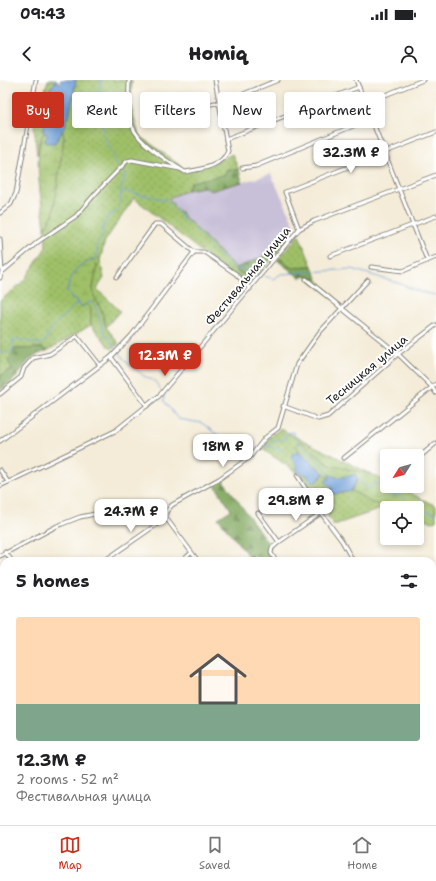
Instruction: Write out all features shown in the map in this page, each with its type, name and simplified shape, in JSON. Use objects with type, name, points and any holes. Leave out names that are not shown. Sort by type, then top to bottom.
[{"type":"street","points":[[0,213],[11,204],[16,193],[36,80]]},
{"type":"street","points":[[129,80],[129,105],[132,125],[137,137],[185,172],[211,166],[224,160],[228,151],[224,128]]},
{"type":"street","points":[[215,80],[218,94]]},
{"type":"street","points":[[249,92],[278,80]]},
{"type":"street","points":[[356,80],[361,92]]},
{"type":"street","points":[[385,95],[423,80]]},
{"type":"street","points":[[226,139],[359,87]]},
{"type":"street","points":[[242,168],[256,166],[348,128]]},
{"type":"street","points":[[374,128],[427,260]]},
{"type":"street","points":[[436,132],[285,192],[299,229],[314,221],[400,190],[436,175]]},
{"type":"street","points":[[1,272],[39,242],[76,216],[127,161],[132,160],[180,169]]},
{"type":"street","points":[[330,256],[436,216]]},
{"type":"street","points":[[117,276],[155,224],[161,224],[192,248],[194,252]]},
{"type":"street","name":"Фестивальная улица","points":[[0,486],[115,431],[159,396],[299,229]]},
{"type":"street","points":[[0,239],[0,278]]},
{"type":"street","points":[[194,252],[204,252],[236,274],[250,289]]},
{"type":"street","points":[[0,441],[99,364],[111,357],[132,335],[194,252]]},
{"type":"street","points":[[371,267],[403,271],[436,257]]},
{"type":"street","points":[[306,279],[398,354],[432,386],[436,393]]},
{"type":"street","points":[[166,518],[166,512],[172,505],[219,479],[250,457],[264,438],[278,428],[283,406],[298,364],[319,333],[368,280]]},
{"type":"street","name":"Тесницкая улица","points":[[283,406],[318,419],[328,416],[398,354],[436,325]]},
{"type":"street","points":[[0,394],[21,377],[24,368],[33,358],[50,354],[77,336],[99,364]]},
{"type":"street","points":[[111,357],[147,406]]},
{"type":"street","points":[[344,458],[436,384]]},
{"type":"street","points":[[424,453],[436,443]]},
{"type":"street","points":[[0,470],[8,482]]},
{"type":"street","points":[[297,475],[321,513],[342,541],[350,557]]},
{"type":"street","points":[[0,556],[5,552],[57,526],[95,514],[106,518],[127,518],[152,509],[160,510],[194,557]]},
{"type":"street","points":[[258,513],[279,542]]},
{"type":"street","points":[[274,557],[271,552],[272,548],[321,513]]},
{"type":"street","points":[[110,557],[166,518]]},
{"type":"street","points":[[5,552],[9,557]]},
{"type":"street","points":[[186,557],[191,553]]},
{"type":"shaded area","points":[[271,174],[296,228],[267,255],[236,268],[174,206],[169,198],[187,190],[206,187],[211,191]]},
{"type":"green space","points":[[48,80],[55,80],[55,83],[49,92],[44,92]]},
{"type":"green space","points":[[76,80],[132,80],[132,92],[74,92]]},
{"type":"green space","points":[[72,101],[72,128],[132,128],[132,110],[139,135],[186,170],[210,165],[232,154],[239,170],[227,169],[224,175],[191,182],[187,190],[169,198],[174,206],[236,268],[238,273],[255,278],[248,289],[134,198],[105,241],[100,260],[104,278],[97,289],[120,311],[106,327],[101,309],[94,296],[93,288],[97,266],[93,259],[80,267],[73,275],[67,291],[80,306],[86,303],[91,309],[91,325],[47,351],[42,348],[16,349],[12,357],[14,371],[8,371],[0,377],[0,301],[25,280],[46,247],[45,228],[53,215],[64,137],[62,129],[64,128]]},
{"type":"green space","points":[[34,128],[44,128],[44,133],[40,139],[37,155]]},
{"type":"green space","points":[[62,129],[64,137],[53,215],[45,228],[38,166],[40,142],[44,133],[48,135]]},
{"type":"green space","points":[[227,169],[239,170],[242,182],[211,191],[205,187],[187,190],[191,182],[224,175]]},
{"type":"green space","points":[[291,232],[292,236],[255,278],[238,273],[236,268],[267,255]]},
{"type":"green space","points":[[299,235],[312,266],[290,267],[282,259],[277,260]]},
{"type":"green space","points":[[94,259],[97,266],[93,288],[94,296],[101,309],[106,327],[119,344],[111,349],[91,325],[91,309],[86,303],[84,306],[80,306],[75,299],[71,299],[70,294],[67,291],[71,277],[78,267]]},
{"type":"green space","points":[[282,259],[290,267],[312,266],[318,280],[305,276],[300,278],[277,260]]},
{"type":"green space","points":[[305,276],[318,280],[342,305]]},
{"type":"green space","points":[[42,348],[47,351],[36,355],[10,383],[0,390],[0,376],[8,371],[13,371],[8,361],[15,349]]},
{"type":"green space","points":[[280,429],[373,475],[329,465],[301,442],[296,444],[299,451],[293,453],[291,458],[307,475],[321,479],[324,473],[330,479],[325,480],[325,482],[338,494],[351,491],[363,496],[371,503],[380,504],[380,509],[334,525],[299,474],[264,450],[267,440]]},
{"type":"green space","points":[[301,442],[329,465],[373,475],[380,478],[380,493],[410,493],[436,506],[436,521],[432,522],[424,518],[424,501],[380,501],[380,504],[370,502],[351,491],[358,479],[333,477],[330,474],[330,479],[299,451],[296,444]]},
{"type":"green space","points":[[223,480],[270,546],[268,553],[271,557],[256,557],[254,555],[249,557],[218,518],[231,510],[214,484]]},
{"type":"water","points":[[55,80],[57,80],[59,84],[61,80],[76,80],[74,92],[72,92],[69,117],[66,118],[66,125],[55,143],[46,143],[45,140],[48,135],[44,133],[44,128],[64,128],[64,92],[49,92],[55,83]]},
{"type":"water","points":[[299,451],[324,473],[317,482],[311,481],[307,475],[302,474],[297,470],[296,464],[291,458],[293,453]]},
{"type":"water","points":[[329,474],[335,477],[342,477],[355,474],[358,479],[351,491],[336,494],[332,493],[332,488],[325,480],[330,479]]},
{"type":"waterway","points":[[101,80],[101,102],[105,110],[102,123],[106,141],[114,155],[113,161],[118,166]]},
{"type":"waterway","points":[[116,349],[103,330],[95,305],[91,302],[86,303],[84,306],[80,306],[75,299],[71,299],[70,294],[67,291],[71,277],[78,267],[97,258],[97,244],[103,234],[103,226],[110,214],[115,213],[120,207],[121,188],[126,175],[122,169]]},
{"type":"waterway","points":[[123,191],[166,200],[234,269],[258,271]]},
{"type":"waterway","points":[[265,276],[273,279],[281,274],[352,269],[401,284],[420,292],[436,295]]},
{"type":"waterway","points":[[0,352],[7,353],[13,350],[14,347],[12,341],[17,339],[41,344],[46,340],[52,327],[77,303]]},
{"type":"waterway","points":[[118,351],[129,365],[135,367],[144,376],[155,381],[160,389]]},
{"type":"waterway","points":[[164,394],[164,401],[178,419],[202,423],[224,440],[238,438],[251,443],[255,442]]},
{"type":"waterway","points":[[266,446],[272,440],[283,440],[287,433],[293,432],[301,445],[321,463],[329,474]]},
{"type":"waterway","points":[[266,446],[283,450]]},
{"type":"waterway","points":[[356,479],[360,480],[362,486],[370,489],[374,484],[382,484],[386,493],[392,496],[401,495],[413,505],[436,514]]}]
